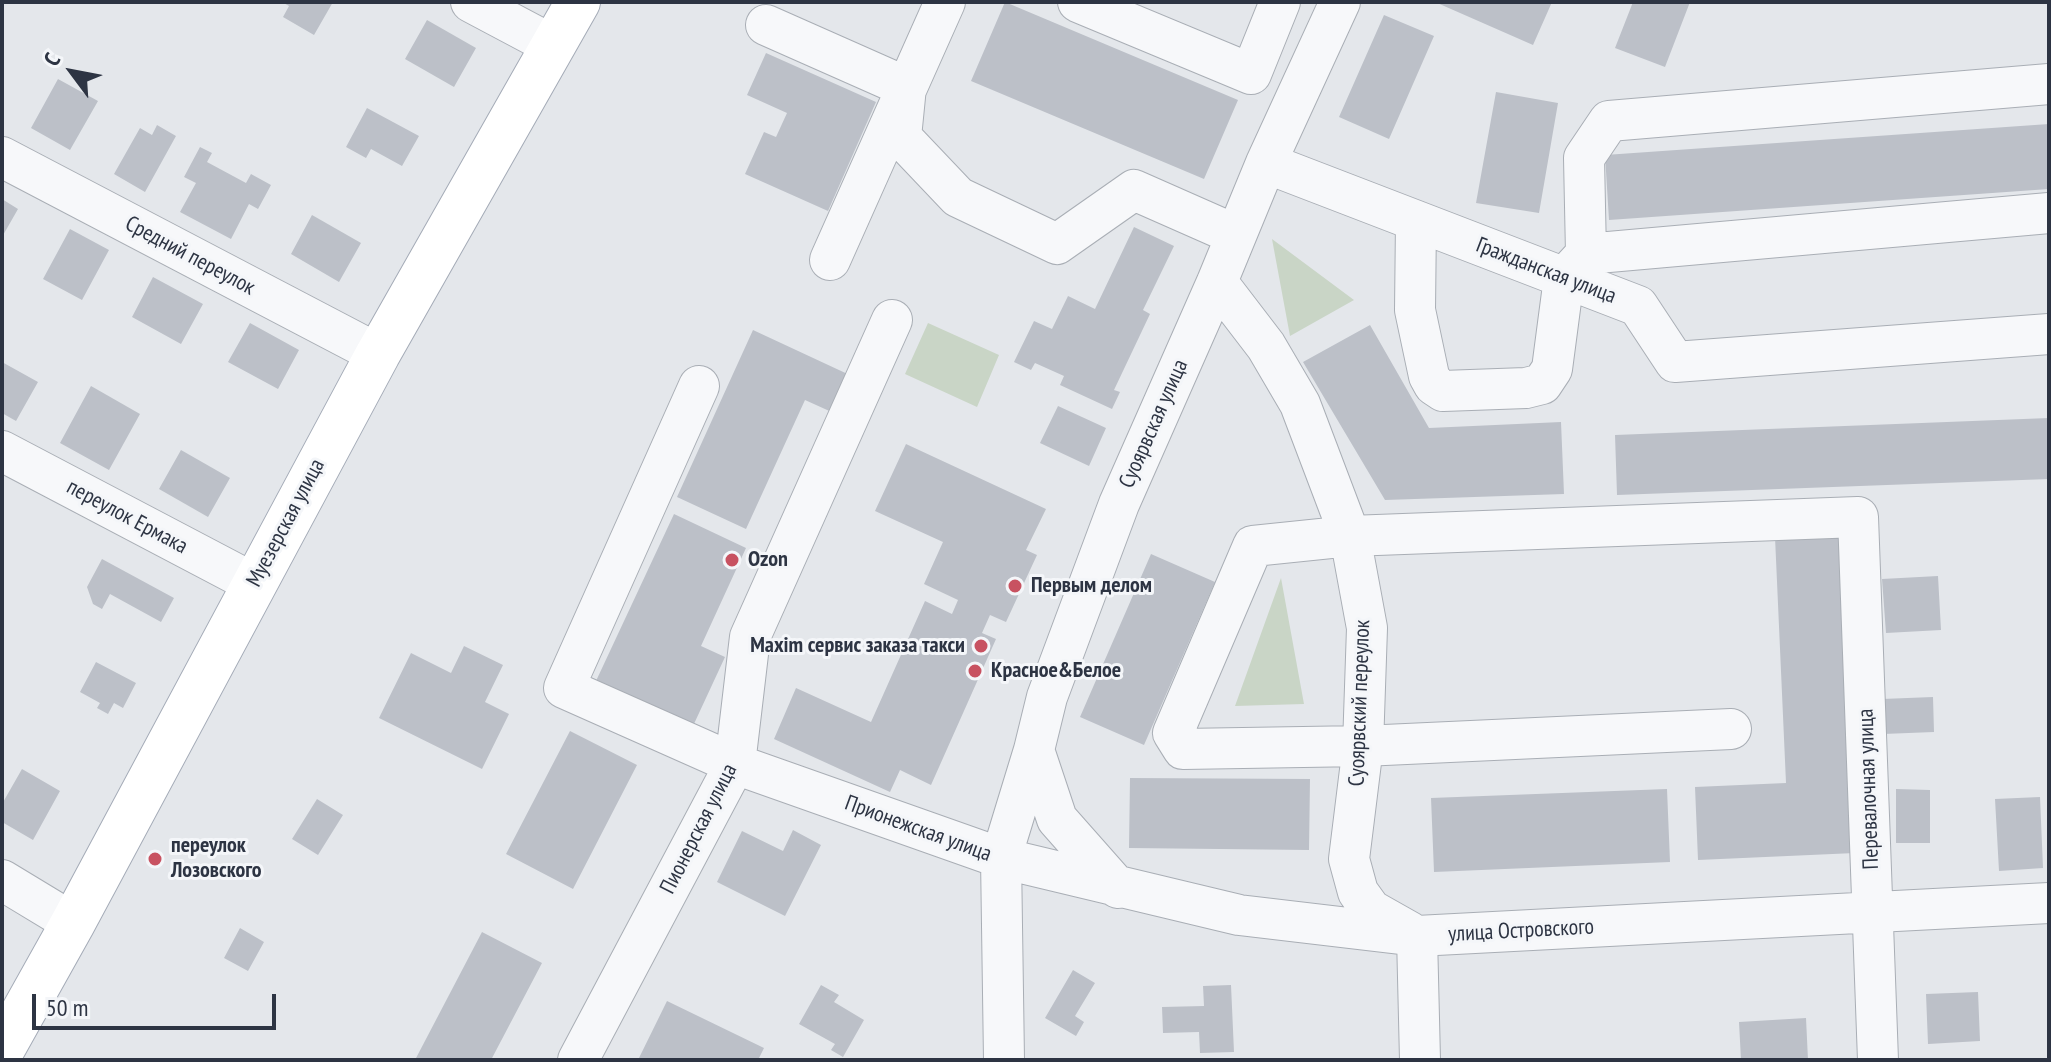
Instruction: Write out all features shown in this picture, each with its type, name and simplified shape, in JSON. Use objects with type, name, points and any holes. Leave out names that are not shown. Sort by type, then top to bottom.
[{"type":"main road","name":"Муезерская улица","points":[[2,1050],[378,354],[578,2]]},
{"type":"street","points":[[471,2],[552,45]]},
{"type":"street","points":[[830,260],[945,2]]},
{"type":"street","points":[[1078,2],[1251,74],[1279,2],[1335,13]]},
{"type":"street","name":"Суоярвская улица","points":[[1001,858],[1047,697],[1119,504],[1266,163],[1335,13]]},
{"type":"street","points":[[766,25],[906,87]]},
{"type":"street","points":[[1416,221],[1415,310],[1429,376],[1434,385],[1443,391],[1526,388],[1542,384],[1552,369],[1575,266],[1584,158],[1609,121],[2049,84]]},
{"type":"street","points":[[906,87],[901,137],[958,197],[1057,244],[1134,190],[1236,235]]},
{"type":"street","name":"Средний переулок","points":[[2,157],[378,354]]},
{"type":"street","name":"Гражданская улица","points":[[1266,163],[1416,221],[1575,266],[1638,306],[1675,362],[2049,334]]},
{"type":"street","points":[[1575,266],[2049,213]]},
{"type":"street","name":"Суоярвский переулок","points":[[1217,282],[1266,346],[1300,404],[1350,536],[1367,628],[1363,746],[1349,859],[1358,892],[1371,910],[1417,936]]},
{"type":"street","name":"Пионерская улица","points":[[578,1060],[735,764],[750,637],[892,320]]},
{"type":"street","name":"Прионежская улица","points":[[699,386],[564,688],[735,764],[1001,858],[1004,1060]]},
{"type":"street","name":"переулок Ермака","points":[[2,451],[253,583]]},
{"type":"street","name":"Перевалочная улица","points":[[1350,536],[1858,517],[1878,1060]]},
{"type":"street","points":[[1350,536],[1253,546],[1173,733],[1183,749],[1363,746],[1731,729]]},
{"type":"street","points":[[1034,750],[1057,819],[1118,888]]},
{"type":"street","name":"улица Островского","points":[[1001,858],[1239,915],[1417,936],[2049,903]]},
{"type":"street","points":[[2,880],[73,923]]},
{"type":"street","points":[[1417,936],[1420,1060]]},
{"type":"green space","points":[[1272,239],[1354,300],[1290,336]]},
{"type":"green space","points":[[928,323],[999,355],[977,407],[905,374]]},
{"type":"green space","points":[[1281,578],[1304,704],[1235,706]]},
{"type":"building","points":[[282,2],[333,2],[314,35],[283,17],[289,6]]},
{"type":"building","points":[[1005,2],[1238,100],[1204,179],[971,81]]},
{"type":"building","points":[[1435,2],[1552,2],[1533,45]]},
{"type":"building","points":[[1633,2],[1690,2],[1665,67],[1615,48]]},
{"type":"building","points":[[1384,15],[1434,36],[1389,139],[1339,117]]},
{"type":"building","points":[[427,20],[476,48],[454,87],[405,59]]},
{"type":"building","points":[[766,53],[876,102],[828,211],[745,174],[764,132],[776,137],[787,113],[747,95]]},
{"type":"building","points":[[58,79],[98,101],[70,150],[31,128]]},
{"type":"building","points":[[1496,92],[1558,103],[1539,213],[1476,203]]},
{"type":"building","points":[[367,108],[419,136],[402,166],[371,149],[366,158],[346,147]]},
{"type":"building","points":[[2049,124],[2049,189],[1609,220],[1605,155]]},
{"type":"building","points":[[157,125],[176,136],[145,192],[114,174],[140,128],[152,135]]},
{"type":"building","points":[[200,147],[212,153],[207,162],[246,183],[251,174],[271,185],[258,209],[249,204],[231,239],[180,212],[196,183],[184,177]]},
{"type":"building","points":[[2,199],[18,209],[2,237]]},
{"type":"building","points":[[312,215],[361,243],[339,282],[291,254]]},
{"type":"building","points":[[1134,227],[1174,246],[1143,310],[1150,314],[1114,390],[1120,392],[1112,409],[1060,385],[1064,376],[1035,363],[1031,370],[1014,362],[1034,321],[1052,329],[1068,296],[1095,309]]},
{"type":"building","points":[[70,229],[109,250],[82,300],[43,279]]},
{"type":"building","points":[[153,277],[203,304],[181,344],[132,317]]},
{"type":"building","points":[[250,323],[299,350],[278,389],[228,362]]},
{"type":"building","points":[[1370,325],[1429,428],[1561,422],[1564,494],[1385,500],[1303,362]]},
{"type":"building","points":[[753,330],[854,377],[836,414],[805,400],[746,529],[677,497]]},
{"type":"building","points":[[2,362],[38,382],[16,421],[2,413]]},
{"type":"building","points":[[91,386],[140,414],[109,470],[60,443]]},
{"type":"building","points":[[1058,406],[1106,428],[1089,466],[1040,443]]},
{"type":"building","points":[[2049,418],[2049,479],[1617,495],[1615,435]]},
{"type":"building","points":[[906,444],[1046,509],[1026,550],[1037,555],[1006,622],[990,615],[982,633],[996,639],[931,785],[900,770],[890,792],[774,739],[796,688],[871,722],[925,601],[952,614],[958,600],[924,584],[943,542],[875,511]]},
{"type":"building","points":[[181,450],[230,478],[208,517],[159,489]]},
{"type":"building","points":[[674,514],[746,548],[701,646],[725,657],[693,726],[596,681]]},
{"type":"building","points":[[1841,534],[1855,853],[1698,860],[1695,787],[1786,783],[1775,537]]},
{"type":"building","points":[[1151,554],[1215,582],[1144,745],[1080,717]]},
{"type":"building","points":[[102,559],[174,598],[161,622],[110,594],[102,609],[93,604],[87,587]]},
{"type":"building","points":[[1938,576],[1941,630],[1886,633],[1882,579]]},
{"type":"building","points":[[464,646],[503,665],[485,702],[509,714],[482,769],[379,718],[411,653],[451,673]]},
{"type":"building","points":[[96,662],[136,683],[123,708],[114,703],[108,714],[97,708],[100,703],[80,692]]},
{"type":"building","points":[[1933,697],[1934,732],[1883,734],[1882,699]]},
{"type":"building","points":[[570,731],[637,765],[573,889],[506,854]]},
{"type":"building","points":[[22,769],[60,791],[33,840],[2,822],[2,804]]},
{"type":"building","points":[[1130,778],[1310,779],[1309,850],[1129,848]]},
{"type":"building","points":[[1667,789],[1670,862],[1434,872],[1431,798]]},
{"type":"building","points":[[1896,789],[1930,790],[1930,843],[1896,843]]},
{"type":"building","points":[[2040,797],[2043,868],[1999,871],[1995,799]]},
{"type":"building","points":[[317,799],[343,815],[318,855],[292,839]]},
{"type":"building","points":[[793,830],[821,845],[785,916],[717,882],[742,831],[783,851]]},
{"type":"building","points":[[240,928],[264,942],[248,971],[224,958]]},
{"type":"building","points":[[482,932],[542,963],[491,1060],[415,1060]]},
{"type":"building","points":[[1073,970],[1095,983],[1075,1016],[1084,1022],[1076,1036],[1045,1018]]},
{"type":"building","points":[[821,985],[839,995],[834,1002],[864,1020],[843,1057],[831,1050],[835,1044],[799,1024]]},
{"type":"building","points":[[1231,985],[1234,1052],[1200,1053],[1199,1032],[1163,1033],[1162,1007],[1204,1006],[1203,986]]},
{"type":"building","points":[[1978,992],[1980,1041],[1928,1044],[1926,994]]},
{"type":"building","points":[[667,1001],[764,1048],[758,1060],[638,1060]]},
{"type":"building","points":[[1806,1018],[1808,1060],[1741,1060],[1739,1022]]},
{"type":"place","name":"Ozon","points":[[732,560]]},
{"type":"place","name":"Первым делом","points":[[1015,586]]},
{"type":"place","name":"Maxim сервис заказа такси","points":[[981,646]]},
{"type":"place","name":"Красное&Белое","points":[[975,671]]},
{"type":"place","name":"переулок Лозовского","points":[[155,859]]}]
